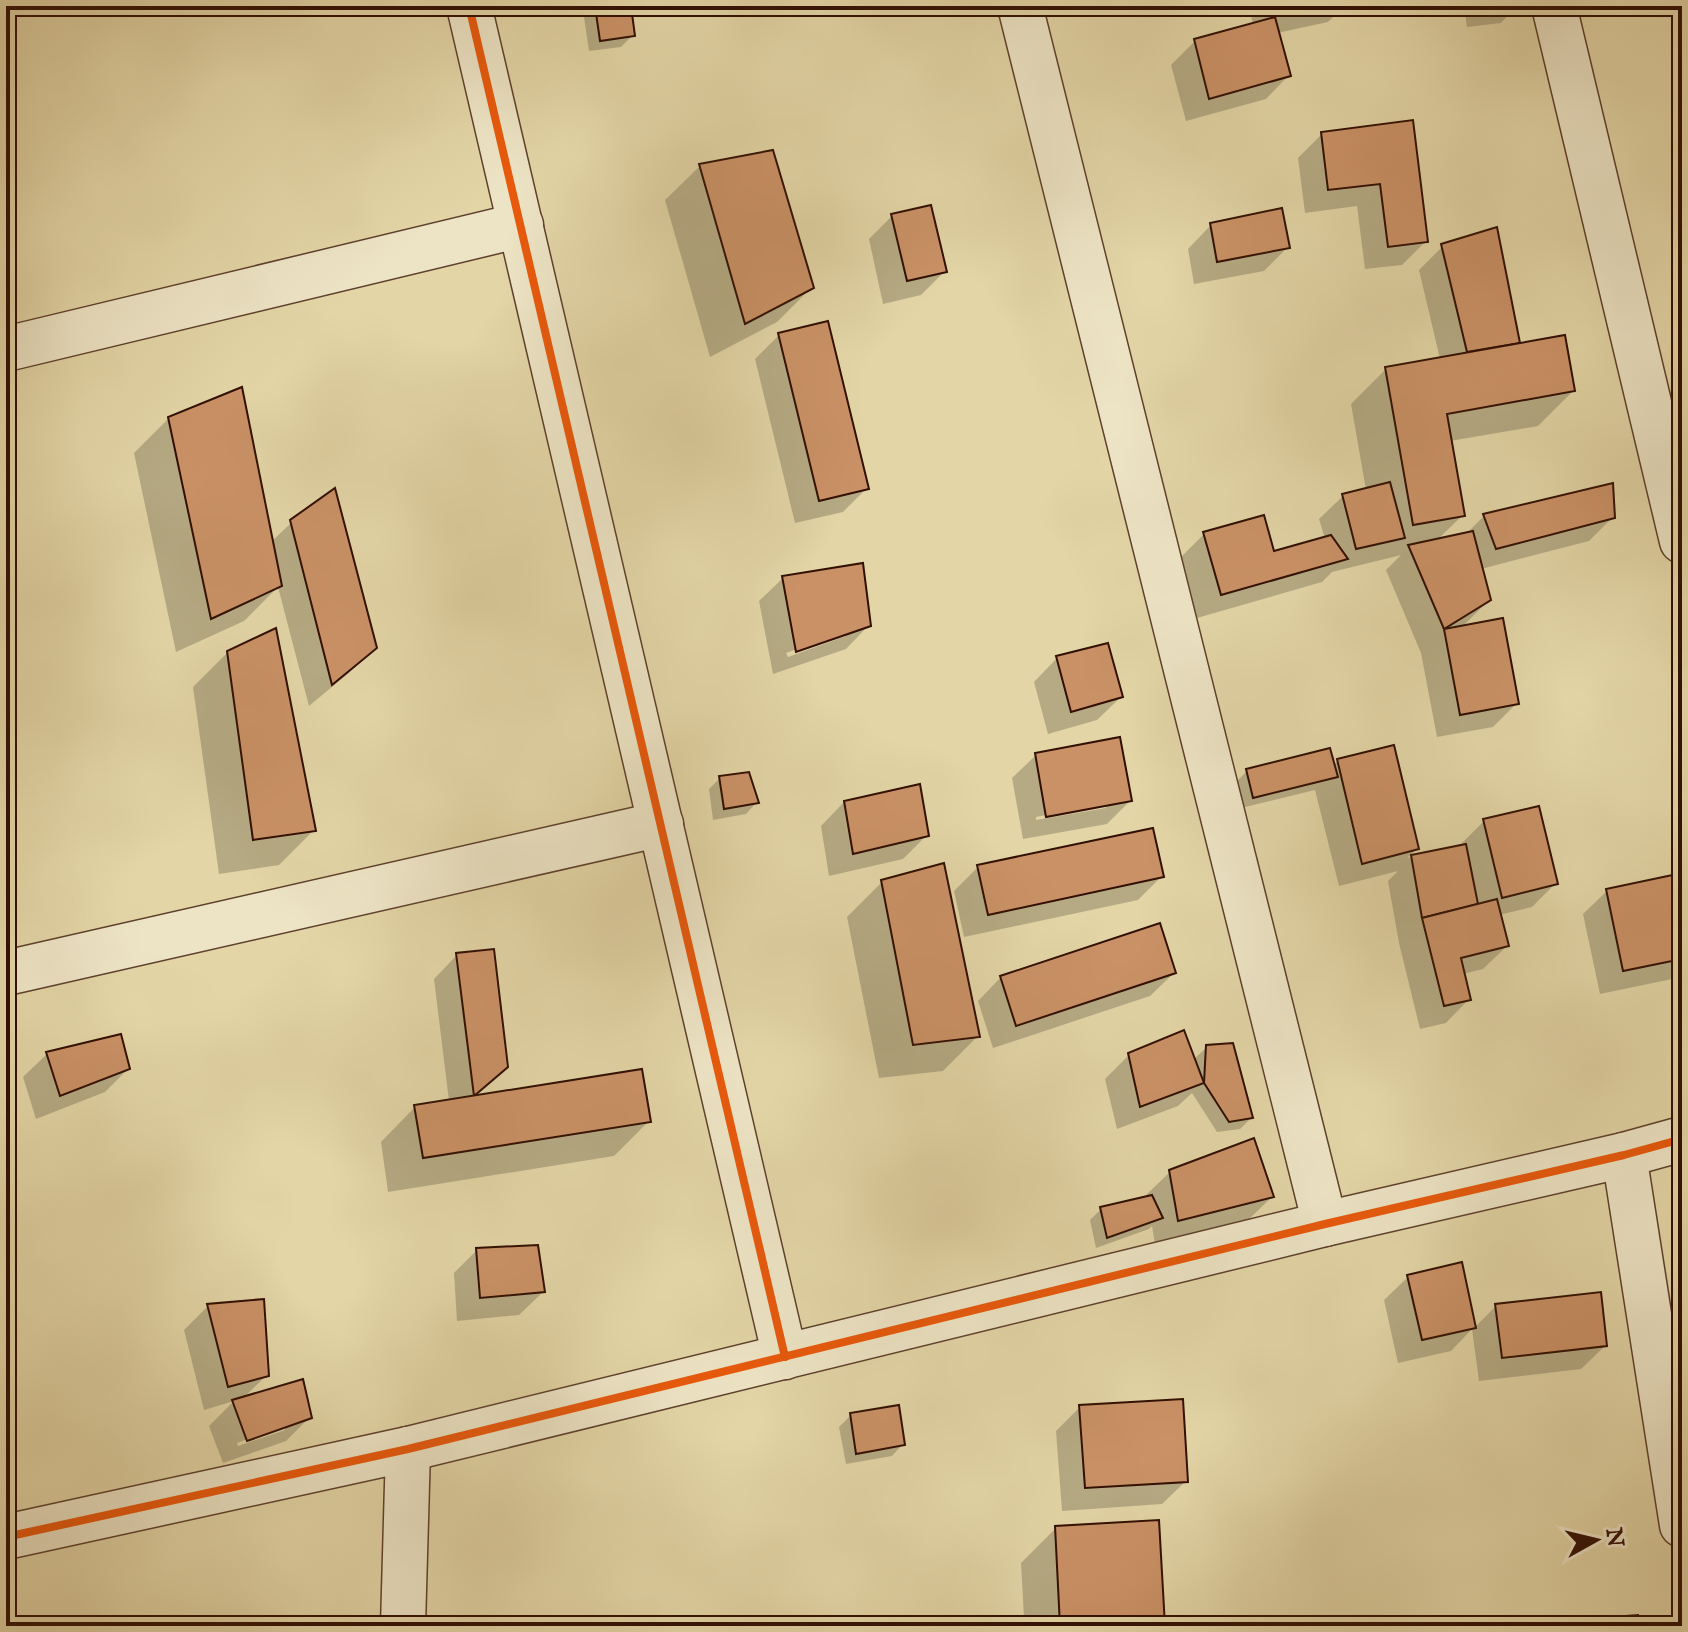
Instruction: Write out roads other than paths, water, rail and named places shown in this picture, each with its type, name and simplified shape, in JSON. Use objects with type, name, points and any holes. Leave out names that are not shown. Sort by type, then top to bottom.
[{"type":"street","points":[[469,6],[785,1357]]},
{"type":"street","points":[[1020,6],[1325,1224]]},
{"type":"street","points":[[1554,6],[1682,541]]},
{"type":"street","points":[[6,349],[521,225]]},
{"type":"street","points":[[6,973],[661,824]]},
{"type":"street","points":[[6,1537],[408,1449],[1682,1139]]},
{"type":"street","points":[[1624,1155],[1682,1525]]},
{"type":"street","points":[[403,1626],[408,1449]]}]
